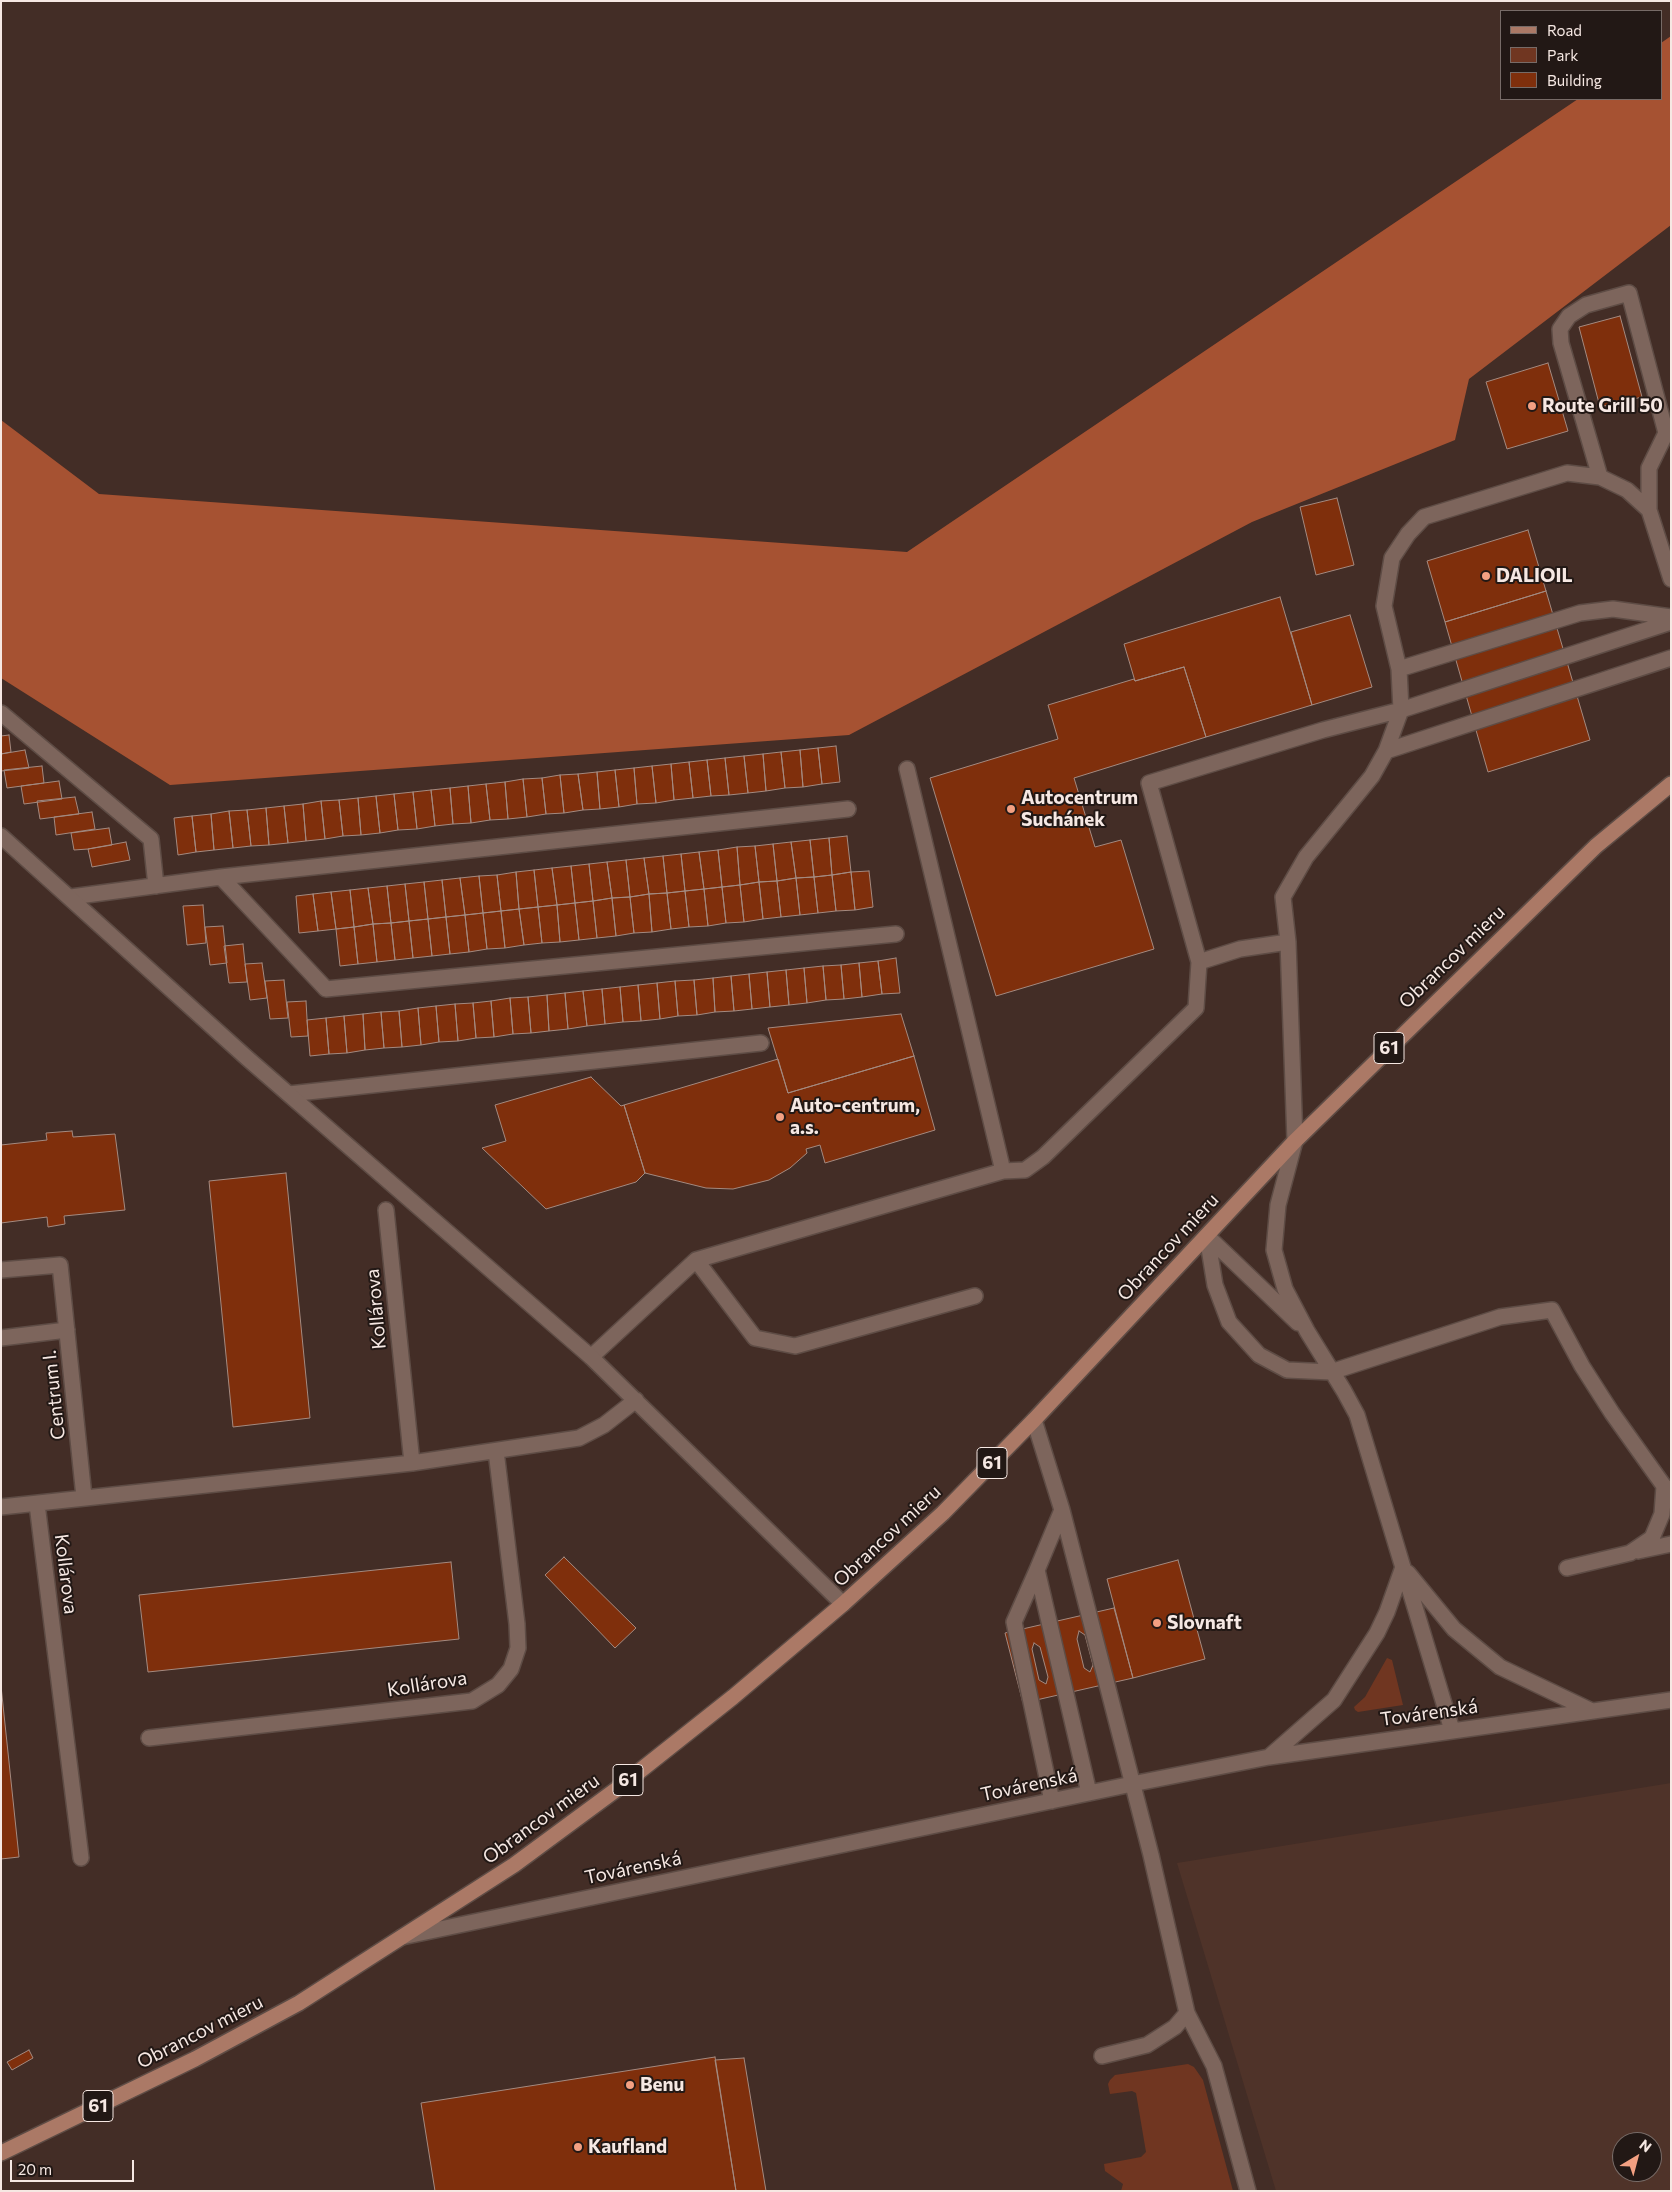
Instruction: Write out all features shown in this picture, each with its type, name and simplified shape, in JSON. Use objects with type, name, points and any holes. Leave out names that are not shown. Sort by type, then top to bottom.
[{"type":"main road","name":"Obrancov mieru","points":[[1,2153],[195,2059],[299,2002],[514,1865],[617,1788],[733,1697],[843,1604],[943,1513],[1034,1420],[1295,1141],[1590,852],[1671,784]]},
{"type":"street","points":[[1600,477],[1561,343],[1560,329],[1569,316],[1586,305],[1629,293],[1666,433],[1649,468],[1650,510],[1671,579]]},
{"type":"street","points":[[1452,1730],[1357,1415],[1307,1331],[1285,1289],[1274,1250],[1278,1205],[1295,1141],[1288,942],[1283,897],[1306,857],[1372,776],[1386,751],[1401,710],[1399,669],[1384,606],[1392,558],[1408,534],[1424,517],[1567,473],[1600,477],[1626,490],[1650,510]]},
{"type":"street","points":[[1399,669],[1580,613],[1613,609],[1671,617]]},
{"type":"street","points":[[591,1357],[696,1260],[1003,1171],[1025,1170],[1043,1157],[1196,1008],[1199,962],[1149,783],[1323,730],[1401,710],[1671,622]]},
{"type":"street","points":[[1386,751],[1671,658]]},
{"type":"street","points":[[1,713],[151,839],[156,886]]},
{"type":"street","points":[[907,769],[1003,1171]]},
{"type":"street","points":[[71,897],[221,877],[848,808]]},
{"type":"street","points":[[1,836],[289,1094],[591,1357],[843,1604]]},
{"type":"street","points":[[221,877],[326,989],[896,934]]},
{"type":"street","points":[[1199,962],[1240,948],[1288,942]]},
{"type":"street","points":[[289,1094],[761,1043]]},
{"type":"street","name":"Kollárova","points":[[386,1210],[412,1463]]},
{"type":"street","points":[[1207,1236],[1307,1331]]},
{"type":"street","points":[[1207,1236],[1215,1285],[1229,1322],[1259,1355],[1288,1370],[1331,1372],[1500,1317],[1552,1310],[1582,1366],[1667,1489],[1662,1514],[1652,1538],[1630,1553]]},
{"type":"street","points":[[696,1260],[755,1338],[795,1346],[975,1296]]},
{"type":"street","name":"Centrum I.","points":[[1,1270],[60,1265],[84,1497]]},
{"type":"street","points":[[1,1338],[67,1330]]},
{"type":"street","points":[[1,1507],[412,1463],[579,1438],[604,1425],[636,1400]]},
{"type":"street","points":[[1034,1420],[1062,1510],[1132,1784],[1187,2013],[1214,2066],[1248,2191]]},
{"type":"street","name":"Kollárova","points":[[149,1738],[472,1701],[498,1685],[511,1669],[518,1648],[517,1624],[496,1451]]},
{"type":"street","name":"Kollárova","points":[[37,1504],[81,1858]]},
{"type":"street","points":[[1052,1801],[1014,1622],[1062,1510]]},
{"type":"street","points":[[1567,1568],[1671,1544]]},
{"type":"street","points":[[1403,1567],[1454,1629],[1500,1667],[1592,1711]]},
{"type":"street","points":[[1269,1757],[1334,1700],[1377,1633],[1387,1612],[1403,1567]]},
{"type":"street","points":[[1037,1570],[1089,1793]]},
{"type":"street","name":"Továrenská","points":[[401,1937],[1269,1757],[1671,1700]]},
{"type":"street","points":[[1102,2056],[1147,2045],[1175,2027],[1187,2013]]},
{"type":"shaded area","points":[[1671,36],[1671,225],[1469,379],[1455,440],[1252,522],[849,735],[170,785],[1,678],[1,420],[99,494],[907,552],[1577,100],[1662,100],[1662,42]]},
{"type":"shaded area","points":[[1671,1783],[1671,2191],[1276,2191],[1177,1863]]},
{"type":"green space","points":[[1387,1658],[1392,1660],[1403,1705],[1358,1712],[1354,1707],[1365,1697]]},
{"type":"green space","points":[[1188,2064],[1194,2067],[1203,2080],[1233,2191],[1121,2191],[1123,2184],[1105,2171],[1104,2164],[1141,2157],[1146,2152],[1136,2093],[1132,2091],[1110,2094],[1108,2084],[1110,2080],[1115,2075]]},
{"type":"building","points":[[1620,316],[1642,397],[1600,407],[1579,327]]},
{"type":"building","points":[[1548,363],[1568,431],[1507,449],[1486,382]]},
{"type":"building","points":[[1337,498],[1354,565],[1316,575],[1300,507]]},
{"type":"building","name":"DALIOIL","points":[[1528,530],[1546,591],[1445,622],[1427,561]]},
{"type":"building","points":[[1546,591],[1590,740],[1488,772],[1445,622]]},
{"type":"building","points":[[1280,597],[1312,705],[1206,737],[1184,667],[1135,681],[1124,644]]},
{"type":"building","points":[[1350,615],[1372,687],[1312,705],[1291,632]]},
{"type":"building","name":"Autocentrum Suchánek","points":[[1184,667],[1206,737],[1074,778],[1095,847],[1121,840],[1154,949],[996,996],[930,778],[1058,739],[1048,705],[1134,679],[1135,681]]},
{"type":"building","points":[[9,735],[11,752],[1,754],[1,736]]},
{"type":"building","points":[[836,746],[840,782],[822,784],[818,748]]},
{"type":"building","points":[[818,748],[822,784],[803,787],[800,750]]},
{"type":"building","points":[[25,750],[29,768],[1,771],[1,754]]},
{"type":"building","points":[[800,750],[803,787],[785,788],[781,752]]},
{"type":"building","points":[[781,752],[785,788],[766,791],[763,754]]},
{"type":"building","points":[[763,754],[766,791],[748,793],[744,756]]},
{"type":"building","points":[[744,756],[748,793],[729,795],[725,758]]},
{"type":"building","points":[[725,758],[729,795],[711,796],[707,760]]},
{"type":"building","points":[[707,760],[711,796],[693,798],[689,762]]},
{"type":"building","points":[[689,762],[693,798],[674,800],[671,764]]},
{"type":"building","points":[[671,764],[674,800],[656,803],[652,766]]},
{"type":"building","points":[[42,766],[44,783],[7,788],[4,770]]},
{"type":"building","points":[[652,766],[656,803],[637,804],[634,768]]},
{"type":"building","points":[[634,768],[637,804],[619,807],[615,770]]},
{"type":"building","points":[[615,770],[619,807],[600,809],[597,772]]},
{"type":"building","points":[[597,772],[600,809],[583,810],[578,774]]},
{"type":"building","points":[[578,774],[583,810],[564,813],[560,775]]},
{"type":"building","points":[[560,775],[564,813],[546,814],[542,778]]},
{"type":"building","points":[[542,778],[546,814],[527,817],[523,779]]},
{"type":"building","points":[[523,779],[527,817],[508,819],[505,782]]},
{"type":"building","points":[[59,781],[62,799],[24,804],[21,786]]},
{"type":"building","points":[[505,782],[508,819],[490,820],[486,784]]},
{"type":"building","points":[[486,784],[490,820],[471,823],[468,786]]},
{"type":"building","points":[[468,786],[471,823],[453,824],[450,788]]},
{"type":"building","points":[[450,788],[453,824],[435,826],[431,790]]},
{"type":"building","points":[[431,790],[435,826],[417,829],[413,792]]},
{"type":"building","points":[[413,792],[417,829],[398,830],[394,794]]},
{"type":"building","points":[[394,794],[398,830],[380,833],[376,796]]},
{"type":"building","points":[[376,796],[380,833],[361,835],[358,798]]},
{"type":"building","points":[[75,797],[79,814],[40,819],[37,801]]},
{"type":"building","points":[[358,798],[361,835],[343,836],[339,800]]},
{"type":"building","points":[[339,800],[343,836],[325,839],[321,801]]},
{"type":"building","points":[[321,801],[325,839],[306,841],[303,804]]},
{"type":"building","points":[[303,804],[306,841],[288,843],[284,806]]},
{"type":"building","points":[[284,806],[288,843],[269,845],[266,808]]},
{"type":"building","points":[[266,808],[269,845],[251,846],[247,810]]},
{"type":"building","points":[[247,810],[251,846],[233,848],[229,811]]},
{"type":"building","points":[[229,811],[233,848],[214,850],[211,814]]},
{"type":"building","points":[[92,812],[95,829],[56,835],[54,817]]},
{"type":"building","points":[[211,814],[214,850],[196,852],[192,816]]},
{"type":"building","points":[[192,816],[196,852],[178,855],[174,818]]},
{"type":"building","points":[[109,828],[112,845],[74,850],[71,833]]},
{"type":"building","points":[[847,836],[851,872],[832,875],[829,838]]},
{"type":"building","points":[[829,838],[832,875],[814,877],[810,840]]},
{"type":"building","points":[[810,840],[814,877],[796,878],[791,842]]},
{"type":"building","points":[[126,842],[130,860],[92,867],[88,849]]},
{"type":"building","points":[[791,842],[796,878],[777,881],[773,844]]},
{"type":"building","points":[[773,844],[777,881],[759,882],[755,846]]},
{"type":"building","points":[[755,846],[759,882],[740,885],[737,847]]},
{"type":"building","points":[[737,847],[740,885],[722,887],[718,850]]},
{"type":"building","points":[[718,850],[722,887],[704,889],[699,852]]},
{"type":"building","points":[[699,852],[704,889],[685,891],[681,854]]},
{"type":"building","points":[[681,854],[685,891],[667,893],[663,856]]},
{"type":"building","points":[[663,856],[667,893],[649,894],[644,858]]},
{"type":"building","points":[[644,858],[649,894],[630,897],[626,860]]},
{"type":"building","points":[[626,860],[630,897],[612,898],[607,862]]},
{"type":"building","points":[[607,862],[612,898],[593,901],[589,864]]},
{"type":"building","points":[[589,864],[593,901],[575,903],[571,866]]},
{"type":"building","points":[[571,866],[575,903],[557,905],[552,868]]},
{"type":"building","points":[[552,868],[557,905],[538,907],[534,870]]},
{"type":"building","points":[[534,870],[538,907],[519,909],[516,872]]},
{"type":"building","points":[[869,871],[873,907],[855,910],[851,872]]},
{"type":"building","points":[[516,872],[519,909],[501,911],[497,875]]},
{"type":"building","points":[[851,872],[855,910],[836,911],[832,875]]},
{"type":"building","points":[[497,875],[501,911],[483,913],[479,876]]},
{"type":"building","points":[[832,875],[836,911],[818,913],[814,877]]},
{"type":"building","points":[[479,876],[483,913],[465,915],[460,878]]},
{"type":"building","points":[[814,877],[818,913],[800,915],[796,878]]},
{"type":"building","points":[[460,878],[465,915],[446,917],[442,880]]},
{"type":"building","points":[[796,878],[800,915],[781,917],[777,881]]},
{"type":"building","points":[[442,880],[446,917],[428,919],[424,882]]},
{"type":"building","points":[[777,881],[781,917],[763,919],[759,882]]},
{"type":"building","points":[[424,882],[428,919],[409,921],[405,884]]},
{"type":"building","points":[[759,882],[763,919],[744,922],[740,885]]},
{"type":"building","points":[[405,884],[409,921],[391,923],[387,886]]},
{"type":"building","points":[[740,885],[744,922],[726,923],[722,887]]},
{"type":"building","points":[[387,886],[391,923],[373,924],[368,888]]},
{"type":"building","points":[[722,887],[726,923],[708,926],[704,889]]},
{"type":"building","points":[[368,888],[373,924],[354,927],[350,890]]},
{"type":"building","points":[[704,889],[708,926],[689,927],[685,891]]},
{"type":"building","points":[[350,890],[354,927],[336,929],[331,892]]},
{"type":"building","points":[[685,891],[689,927],[671,929],[667,893]]},
{"type":"building","points":[[331,892],[336,929],[318,931],[313,894]]},
{"type":"building","points":[[667,893],[671,929],[652,932],[649,894]]},
{"type":"building","points":[[313,894],[318,931],[299,933],[296,896]]},
{"type":"building","points":[[649,894],[652,932],[634,933],[630,897]]},
{"type":"building","points":[[630,897],[634,933],[616,936],[612,898]]},
{"type":"building","points":[[612,898],[616,936],[597,938],[593,901]]},
{"type":"building","points":[[593,901],[597,938],[579,940],[575,903]]},
{"type":"building","points":[[575,903],[579,940],[560,942],[557,905]]},
{"type":"building","points":[[203,905],[206,943],[187,945],[183,906]]},
{"type":"building","points":[[557,905],[560,942],[542,943],[538,907]]},
{"type":"building","points":[[538,907],[542,943],[524,945],[519,909]]},
{"type":"building","points":[[519,909],[524,945],[505,948],[501,911]]},
{"type":"building","points":[[501,911],[505,948],[487,949],[483,913]]},
{"type":"building","points":[[483,913],[487,949],[469,952],[465,915]]},
{"type":"building","points":[[465,915],[469,952],[450,954],[446,917]]},
{"type":"building","points":[[446,917],[450,954],[432,956],[428,919]]},
{"type":"building","points":[[428,919],[432,956],[413,958],[409,921]]},
{"type":"building","points":[[409,921],[413,958],[395,960],[391,923]]},
{"type":"building","points":[[391,923],[395,960],[377,962],[373,924]]},
{"type":"building","points":[[373,924],[377,962],[358,964],[354,927]]},
{"type":"building","points":[[223,926],[227,963],[210,965],[205,927]]},
{"type":"building","points":[[354,927],[358,964],[340,966],[336,929]]},
{"type":"building","points":[[243,944],[247,982],[229,983],[224,946]]},
{"type":"building","points":[[896,958],[900,993],[882,994],[878,961]]},
{"type":"building","points":[[878,961],[882,994],[862,997],[859,963]]},
{"type":"building","points":[[262,963],[267,998],[250,1000],[245,964]]},
{"type":"building","points":[[859,963],[862,997],[844,999],[841,965]]},
{"type":"building","points":[[841,965],[844,999],[826,1000],[823,966]]},
{"type":"building","points":[[823,966],[826,1000],[807,1003],[804,968]]},
{"type":"building","points":[[804,968],[807,1003],[789,1005],[786,970]]},
{"type":"building","points":[[786,970],[789,1005],[770,1007],[767,972]]},
{"type":"building","points":[[767,972],[770,1007],[752,1009],[749,974]]},
{"type":"building","points":[[749,974],[752,1009],[734,1011],[731,976]]},
{"type":"building","points":[[731,976],[734,1011],[715,1012],[713,978]]},
{"type":"building","points":[[713,978],[715,1012],[697,1015],[694,980]]},
{"type":"building","points":[[284,980],[288,1018],[270,1019],[265,981]]},
{"type":"building","points":[[694,980],[697,1015],[678,1016],[675,981]]},
{"type":"building","points":[[675,981],[678,1016],[660,1019],[657,983]]},
{"type":"building","points":[[657,983],[660,1019],[641,1021],[638,985]]},
{"type":"building","points":[[638,985],[641,1021],[623,1022],[620,987]]},
{"type":"building","points":[[620,987],[623,1022],[605,1024],[602,989]]},
{"type":"building","points":[[602,989],[605,1024],[587,1026],[583,991]]},
{"type":"building","points":[[583,991],[587,1026],[568,1029],[565,993]]},
{"type":"building","points":[[565,993],[568,1029],[549,1031],[547,995]]},
{"type":"building","points":[[547,995],[549,1031],[531,1033],[528,997]]},
{"type":"building","points":[[528,997],[531,1033],[513,1034],[510,998]]},
{"type":"building","points":[[510,998],[513,1034],[494,1037],[491,1001]]},
{"type":"building","points":[[306,1001],[308,1036],[291,1037],[287,1002]]},
{"type":"building","points":[[491,1001],[494,1037],[476,1038],[473,1003]]},
{"type":"building","points":[[473,1003],[476,1038],[458,1041],[455,1004]]},
{"type":"building","points":[[455,1004],[458,1041],[439,1042],[436,1006]]},
{"type":"building","points":[[436,1006],[439,1042],[421,1045],[418,1008]]},
{"type":"building","points":[[418,1008],[421,1045],[402,1047],[399,1011]]},
{"type":"building","points":[[399,1011],[402,1047],[384,1048],[381,1012]]},
{"type":"building","points":[[381,1012],[384,1048],[365,1050],[363,1014]]},
{"type":"building","points":[[363,1014],[365,1050],[347,1053],[344,1016]]},
{"type":"building","points":[[901,1014],[914,1056],[788,1093],[768,1028]]},
{"type":"building","points":[[344,1016],[347,1053],[329,1054],[326,1018]]},
{"type":"building","points":[[326,1018],[329,1054],[310,1056],[307,1020]]},
{"type":"building","name":"Auto-centrum, a.s.","points":[[914,1056],[935,1130],[825,1163],[820,1145],[806,1149],[807,1153],[790,1168],[769,1180],[733,1189],[706,1188],[645,1173],[624,1105],[778,1059],[788,1093]]},
{"type":"building","points":[[591,1077],[621,1106],[624,1105],[645,1173],[636,1182],[546,1209],[482,1148],[506,1141],[495,1105]]},
{"type":"building","points":[[72,1131],[73,1137],[115,1134],[125,1210],[64,1216],[65,1224],[48,1227],[47,1217],[1,1223],[1,1145],[47,1140],[46,1133]]},
{"type":"building","points":[[286,1173],[310,1418],[233,1427],[209,1181]]},
{"type":"building","points":[[564,1557],[636,1628],[615,1648],[545,1575]]},
{"type":"building","name":"Slovnaft","points":[[1178,1560],[1205,1659],[1133,1678],[1107,1579]]},
{"type":"building","points":[[451,1562],[459,1639],[148,1672],[139,1595]]},
{"type":"building","points":[[1114,1608],[1133,1678],[1023,1703],[1005,1633]]},
{"type":"building","points":[[1079,1631],[1085,1635],[1093,1665],[1090,1672],[1084,1668],[1077,1639]]},
{"type":"building","points":[[1034,1643],[1040,1647],[1048,1677],[1046,1684],[1039,1680],[1032,1649]]},
{"type":"building","points":[[1,1686],[19,1857],[1,1859]]},
{"type":"building","points":[[29,2050],[33,2058],[12,2070],[7,2062]]},
{"type":"building","name":"Kaufland","points":[[715,2057],[736,2191],[435,2191],[421,2103]]},
{"type":"building","points":[[744,2058],[766,2191],[736,2191],[715,2060]]},
{"type":"place","name":"Route Grill 50","points":[[1532,406]]},
{"type":"place","name":"DALIOIL","points":[[1486,576]]},
{"type":"place","name":"Autocentrum Suchánek","points":[[1011,809]]},
{"type":"place","name":"Auto-centrum, a.s.","points":[[780,1117]]},
{"type":"place","name":"Slovnaft","points":[[1157,1623]]},
{"type":"place","name":"Benu","points":[[630,2085]]},
{"type":"place","name":"Kaufland","points":[[578,2147]]}]
